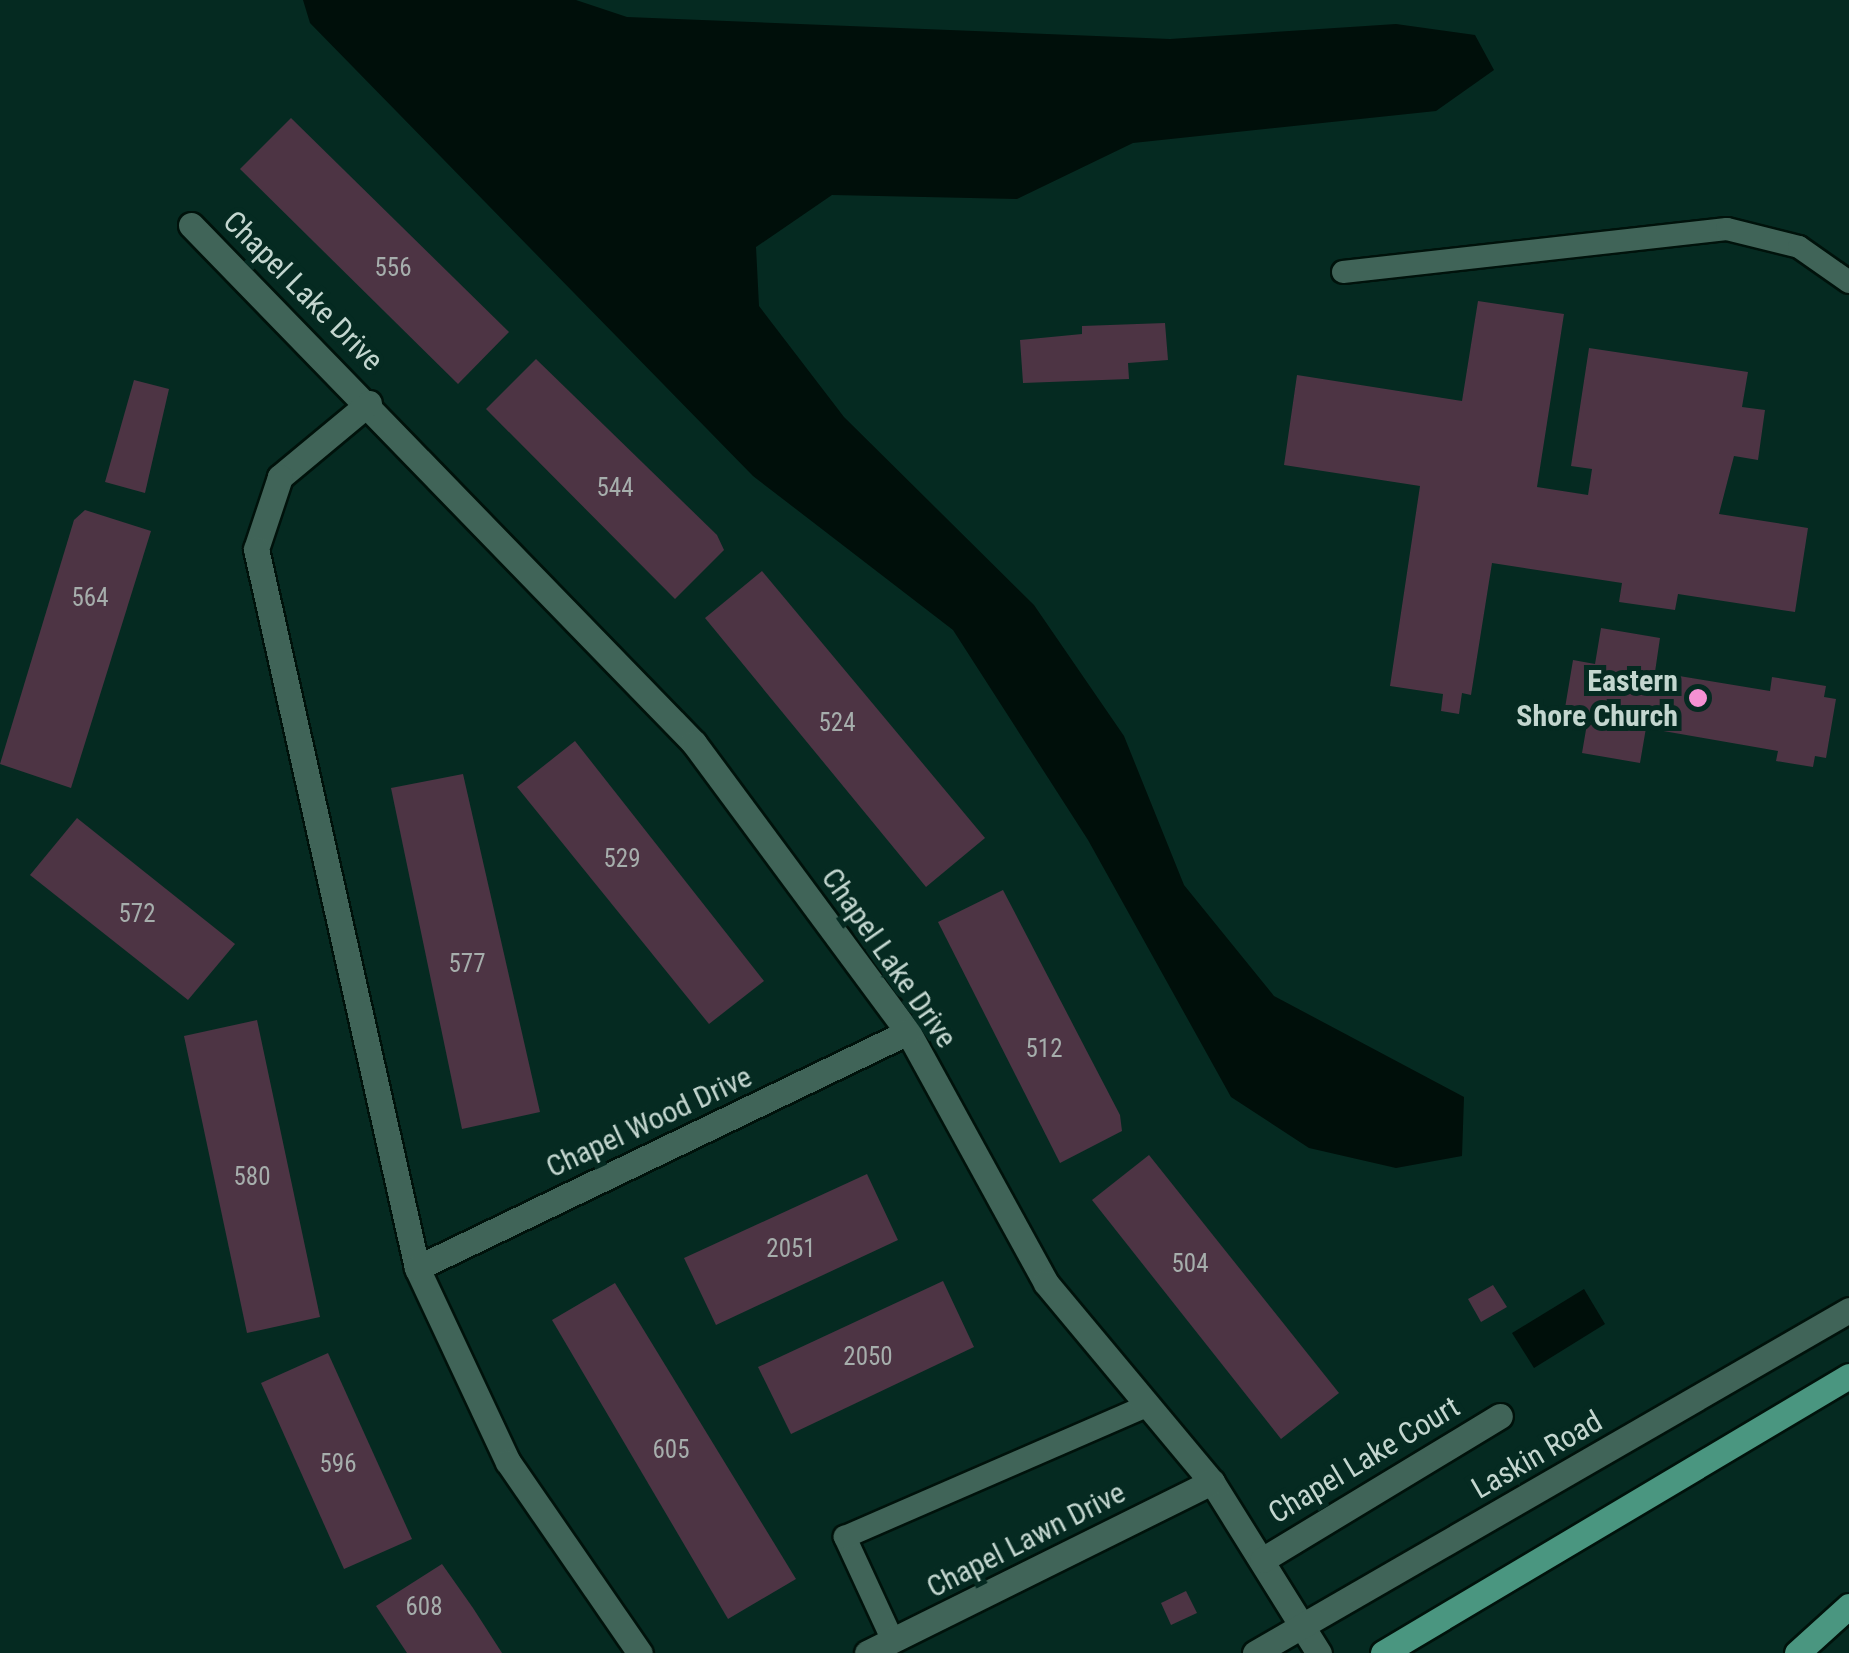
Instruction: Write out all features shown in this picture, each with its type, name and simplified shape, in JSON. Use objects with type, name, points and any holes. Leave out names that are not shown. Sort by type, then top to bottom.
[{"type":"main road","points":[[1383,1653],[1849,1376]]},
{"type":"main road","points":[[1796,1653],[1849,1606]]},
{"type":"street","name":"Chapel Lake Drive","points":[[191,224],[369,403],[694,743],[908,1032],[1046,1283],[1212,1482],[1319,1653]]},
{"type":"street","name":"Chapel Lake Drive","points":[[369,403],[280,477],[256,549],[417,1268],[508,1462],[640,1653]]},
{"type":"street","name":"Chapel Wood Drive","points":[[417,1268],[908,1032]]},
{"type":"street","name":"Laskin Road","points":[[1256,1653],[1306,1628],[1849,1310]]},
{"type":"street","name":"Chapel Lake Court","points":[[1262,1560],[1500,1416]]},
{"type":"street","name":"Chapel Lawn Drive","points":[[868,1653],[1212,1482]]},
{"type":"lane","points":[[1344,272],[1727,228],[1799,247],[1849,282]]},
{"type":"lane","points":[[893,1641],[845,1537],[1148,1405]]},
{"type":"shaded area","points":[[303,0],[576,0],[627,17],[1170,39],[1396,24],[1475,35],[1494,70],[1436,111],[1133,143],[1017,199],[832,195],[756,247],[759,306],[844,417],[1034,605],[1124,736],[1184,885],[1274,996],[1464,1097],[1462,1156],[1396,1168],[1309,1148],[1231,1097],[1088,840],[953,630],[753,476],[310,23]]},
{"type":"shaded area","points":[[1584,1289],[1605,1324],[1534,1368],[1512,1333]]},
{"type":"building","points":[[291,118],[509,332],[458,384],[240,169]]},
{"type":"building","points":[[1478,301],[1564,314],[1537,487],[1588,495],[1592,469],[1571,466],[1589,348],[1748,372],[1742,407],[1765,410],[1758,460],[1734,456],[1719,514],[1808,528],[1795,612],[1678,594],[1675,610],[1619,602],[1622,583],[1492,563],[1471,695],[1462,693],[1459,714],[1441,711],[1443,694],[1390,686],[1420,486],[1284,465],[1297,375],[1462,401]]},
{"type":"building","points":[[1165,323],[1168,360],[1128,363],[1129,379],[1023,383],[1020,340],[1082,334],[1082,326]]},
{"type":"building","points":[[536,359],[717,535],[724,550],[675,599],[486,409]]},
{"type":"building","points":[[134,380],[169,389],[145,493],[105,482]]},
{"type":"building","points":[[85,510],[151,531],[71,788],[0,764],[74,520]]},
{"type":"building","points":[[762,571],[985,838],[926,887],[705,618]]},
{"type":"building","name":"Eastern Shore Church","points":[[1601,628],[1660,638],[1655,672],[1770,691],[1772,677],[1826,686],[1824,697],[1836,699],[1826,758],[1815,756],[1813,767],[1776,761],[1778,751],[1646,728],[1640,763],[1582,753],[1588,718],[1564,714],[1573,660],[1595,664]]},
{"type":"building","points":[[575,741],[764,981],[709,1024],[517,787]]},
{"type":"building","points":[[463,774],[540,1112],[462,1129],[391,788]]},
{"type":"building","points":[[77,818],[235,944],[188,1000],[30,875]]},
{"type":"building","points":[[1003,890],[1120,1115],[1122,1131],[1060,1163],[938,922]]},
{"type":"building","points":[[257,1020],[320,1317],[247,1333],[184,1036]]},
{"type":"building","points":[[1149,1155],[1339,1393],[1281,1439],[1092,1200]]},
{"type":"building","points":[[867,1174],[898,1240],[716,1325],[684,1258]]},
{"type":"building","points":[[943,1281],[974,1347],[791,1434],[758,1367]]},
{"type":"building","points":[[615,1283],[796,1579],[728,1619],[552,1320]]},
{"type":"building","points":[[1493,1285],[1507,1307],[1481,1322],[1468,1299]]},
{"type":"building","points":[[328,1353],[412,1539],[344,1569],[261,1383]]},
{"type":"building","points":[[442,1564],[502,1653],[407,1653],[376,1606]]},
{"type":"building","points":[[1186,1591],[1197,1613],[1171,1625],[1161,1603]]},
{"type":"place","name":"Eastern Shore Church","points":[[1698,698]]}]
